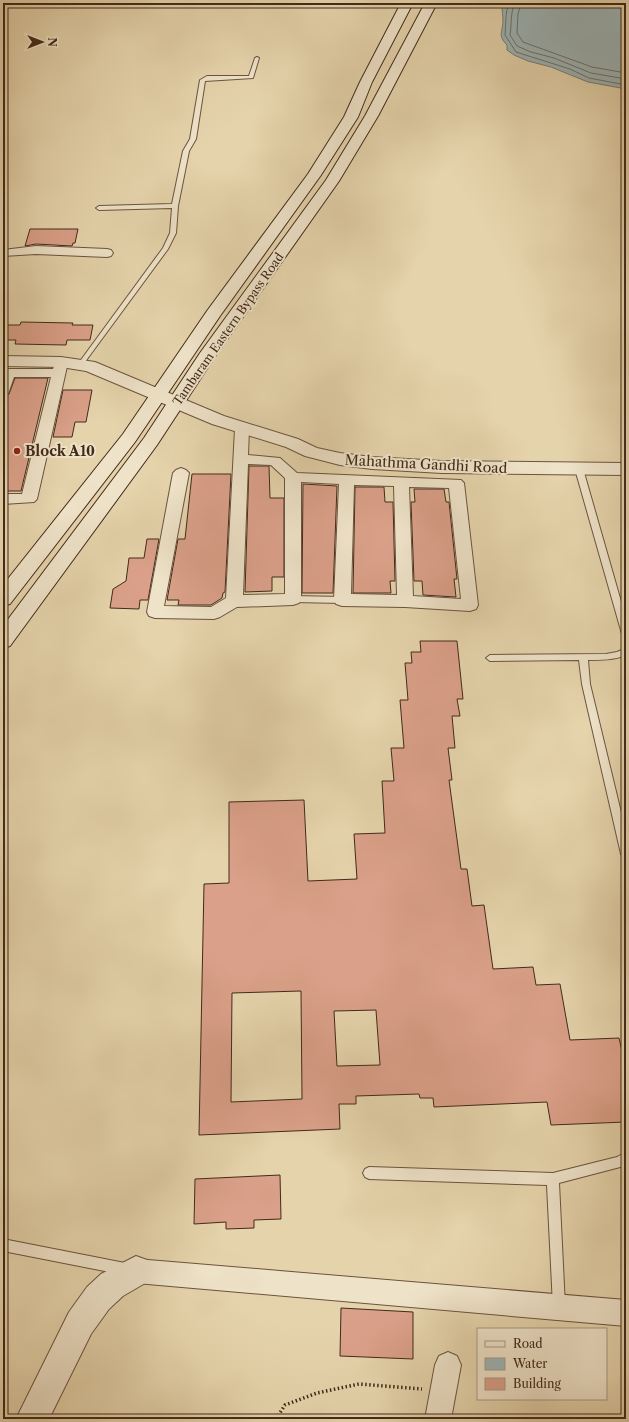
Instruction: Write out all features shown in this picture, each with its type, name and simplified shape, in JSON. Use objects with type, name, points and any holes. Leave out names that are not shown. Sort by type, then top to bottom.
[{"type":"main road","name":"Tambaram Eastern Bypass Road","points":[[3,599],[111,462],[213,314],[329,153],[351,117],[366,82],[408,3]]},
{"type":"main road","name":"Tambaram Eastern Bypass Road","points":[[3,641],[151,441],[250,293],[319,201],[348,156],[390,85],[431,3]]},
{"type":"main road","name":"Mahathma Gandhi Road","points":[[5,369],[80,365],[115,376],[242,429],[292,443],[322,456],[372,463],[472,468],[626,469]]},
{"type":"main road","points":[[32,1419],[80,1323],[98,1298],[112,1285],[136,1271]]},
{"type":"street","points":[[3,251],[36,250],[107,253]]},
{"type":"street","points":[[5,502],[29,499],[60,367]]},
{"type":"street","points":[[3,391],[5,369]]},
{"type":"street","points":[[234,601],[242,429]]},
{"type":"street","points":[[241,459],[275,461],[294,477],[456,483],[470,605],[405,601],[342,600],[347,480]]},
{"type":"street","points":[[181,474],[155,612],[214,613],[234,601],[293,599],[294,477]]},
{"type":"street","points":[[401,482],[405,601]]},
{"type":"street","points":[[136,1271],[626,1313]]},
{"type":"street","points":[[438,1419],[448,1365]]},
{"type":"lane","points":[[80,365],[166,248],[173,233],[175,206],[186,151],[193,139],[203,80],[206,78],[251,77],[257,58]]},
{"type":"lane","points":[[99,208],[175,206]]},
{"type":"lane","points":[[579,469],[626,634]]},
{"type":"lane","points":[[293,599],[342,600]]},
{"type":"lane","points":[[490,658],[582,657],[624,654],[626,651]]},
{"type":"lane","points":[[582,657],[586,684],[626,854]]},
{"type":"lane","points":[[369,1173],[553,1179],[620,1162],[626,1158]]},
{"type":"lane","points":[[553,1179],[559,1307]]},
{"type":"lane","points":[[3,1245],[136,1271]]},
{"type":"path","points":[[276,1419],[285,1405],[317,1393],[359,1384],[443,1391]]},
{"type":"water","points":[[510,3],[626,3],[626,89],[588,82],[551,67],[528,61],[507,50],[507,45],[501,36],[503,24],[502,7]]},
{"type":"building","points":[[30,229],[78,229],[75,243],[73,243],[72,246],[36,244],[25,246]]},
{"type":"building","points":[[21,322],[93,325],[90,340],[67,340],[66,345],[15,344],[16,340],[3,340],[3,325],[20,325]]},
{"type":"building","name":"Block A10","points":[[15,378],[48,378],[21,491],[3,491],[3,411],[7,396]]},
{"type":"building","points":[[63,390],[92,390],[86,422],[75,422],[72,437],[53,437]]},
{"type":"building","points":[[249,466],[269,466],[270,498],[284,498],[284,577],[272,577],[272,591],[245,592]]},
{"type":"building","points":[[192,474],[231,474],[225,592],[223,593],[222,598],[211,605],[178,605],[179,600],[167,600],[178,539],[185,539]]},
{"type":"building","points":[[303,484],[337,486],[333,593],[302,593]]},
{"type":"building","points":[[355,487],[384,487],[385,502],[393,502],[395,581],[390,581],[391,593],[353,593]]},
{"type":"building","points":[[414,489],[444,489],[446,502],[449,502],[457,579],[454,579],[456,597],[423,595],[422,581],[414,581],[411,502],[415,502]]},
{"type":"building","points":[[147,539],[159,539],[148,600],[140,600],[139,609],[110,608],[113,589],[126,581],[129,558],[144,558]]},
{"type":"building","points":[[420,641],[457,641],[463,699],[457,699],[460,716],[452,716],[455,748],[448,748],[452,780],[449,780],[461,869],[467,869],[472,906],[484,905],[493,969],[533,967],[536,985],[560,984],[570,1040],[619,1038],[626,1068],[626,1122],[551,1125],[547,1102],[434,1107],[433,1098],[420,1098],[419,1094],[356,1096],[356,1104],[339,1104],[340,1129],[199,1135],[204,884],[229,883],[229,802],[304,800],[308,881],[357,879],[354,834],[385,833],[382,781],[394,781],[391,748],[404,748],[400,700],[408,700],[405,663],[412,663],[411,652],[421,652]],"holes":[[[301,991],[302,1099],[231,1102],[232,993]],[[376,1010],[380,1065],[337,1066],[334,1011]]]},
{"type":"building","points":[[280,1175],[281,1219],[254,1220],[254,1228],[226,1229],[226,1222],[194,1224],[195,1179]]},
{"type":"building","points":[[341,1308],[413,1312],[413,1359],[340,1356]]},
{"type":"place","name":"Block A10","points":[[17,451]]}]
